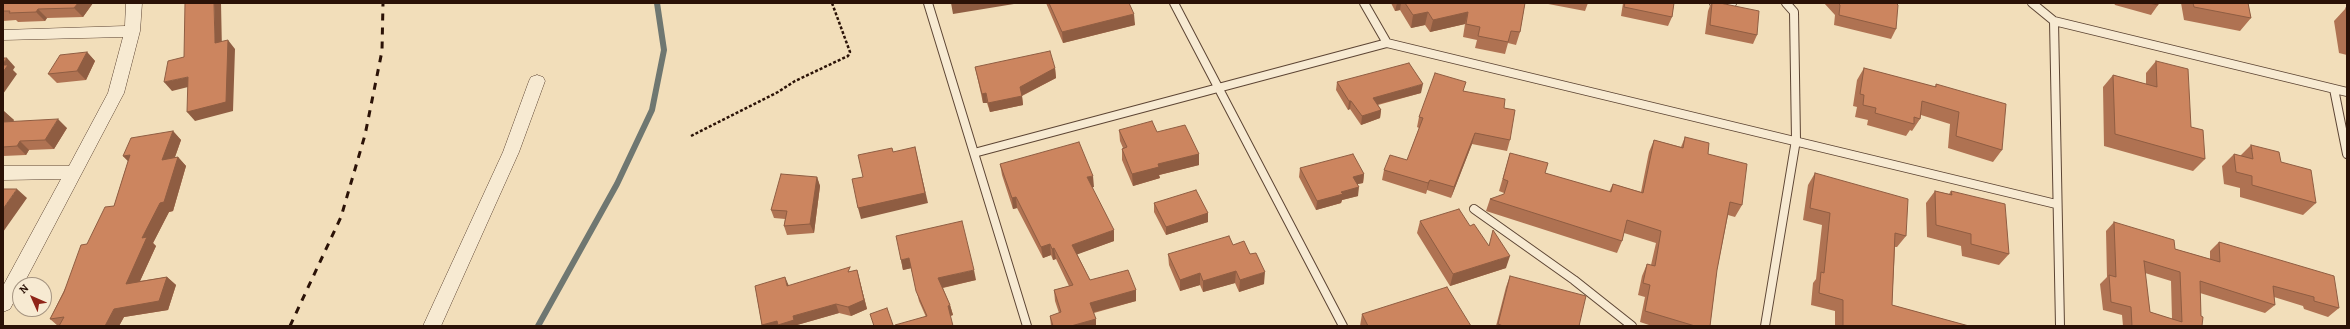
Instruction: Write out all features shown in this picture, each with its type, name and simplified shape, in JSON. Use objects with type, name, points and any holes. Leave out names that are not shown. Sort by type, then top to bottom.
[{"type":"street","points":[[3,304],[116,93],[132,31],[134,3]]},
{"type":"street","points":[[3,35],[132,31]]},
{"type":"street","points":[[432,326],[511,152],[537,81]]},
{"type":"street","points":[[3,173],[74,172]]},
{"type":"lane","points":[[928,3],[1027,326]]},
{"type":"lane","points":[[1174,3],[1343,326]]},
{"type":"lane","points":[[1364,3],[1387,42]]},
{"type":"lane","points":[[1714,3],[1724,5],[1732,3]]},
{"type":"lane","points":[[1765,326],[1796,140],[1794,12],[1786,3]]},
{"type":"lane","points":[[2032,3],[2054,21],[2347,92]]},
{"type":"lane","points":[[2054,21],[2056,204],[2060,326]]},
{"type":"lane","points":[[974,153],[1387,42],[1509,73],[1796,140],[2056,204]]},
{"type":"lane","points":[[2334,89],[2347,154]]},
{"type":"lane","points":[[1474,210],[1574,280],[1632,326]]},
{"type":"path","points":[[691,136],[778,92],[795,81],[848,56],[850,52],[832,3]]},
{"type":"building","points":[[3,3],[78,3],[74,8],[38,9],[36,12],[9,13],[10,11],[3,11]]},
{"type":"building","points":[[185,3],[214,3],[215,43],[228,40],[226,102],[187,112],[188,77],[164,82],[168,61],[184,57]]},
{"type":"building","points":[[1049,3],[1129,3],[1134,14],[1062,32]]},
{"type":"building","points":[[1405,3],[1525,3],[1520,32],[1511,31],[1508,42],[1478,36],[1480,27],[1466,24],[1468,12],[1433,20],[1428,12],[1413,15]]},
{"type":"building","points":[[1625,3],[1674,3],[1672,17],[1624,7]]},
{"type":"building","points":[[1712,3],[1720,3],[1759,11],[1757,35],[1710,25]]},
{"type":"building","points":[[1838,3],[1896,3],[1898,5],[1896,29],[1839,15],[1840,5]]},
{"type":"building","points":[[2193,3],[2248,3],[2251,18],[2194,7]]},
{"type":"building","points":[[1050,51],[1055,68],[1020,87],[1022,96],[988,103],[986,93],[982,94],[975,67]]},
{"type":"building","points":[[87,52],[77,71],[48,74],[60,55]]},
{"type":"building","points":[[2156,61],[2188,69],[2191,127],[2203,130],[2205,159],[2115,134],[2113,75],[2157,87]]},
{"type":"building","points":[[1409,63],[1423,84],[1373,98],[1381,110],[1362,116],[1351,101],[1349,101],[1337,82]]},
{"type":"building","points":[[3,65],[8,65],[3,72]]},
{"type":"building","points":[[1864,68],[1936,87],[1936,84],[2006,104],[2002,150],[1956,136],[1959,112],[1922,101],[1920,119],[1914,117],[1914,124],[1875,113],[1876,108],[1863,105],[1864,95],[1860,94]]},
{"type":"building","points":[[1435,73],[1466,82],[1463,91],[1505,99],[1504,108],[1515,110],[1510,140],[1475,133],[1454,187],[1430,180],[1428,183],[1384,170],[1390,155],[1407,160],[1423,118],[1419,117]]},
{"type":"building","points":[[58,119],[45,140],[20,141],[17,146],[3,147],[3,122]]},
{"type":"building","points":[[1152,121],[1157,132],[1185,125],[1199,154],[1158,164],[1159,167],[1132,174],[1122,149],[1127,147],[1119,130]]},
{"type":"building","points":[[173,131],[162,160],[178,157],[164,202],[160,203],[142,238],[147,237],[126,284],[167,277],[159,301],[114,309],[105,326],[59,326],[64,317],[50,319],[64,292],[81,245],[87,244],[105,207],[114,206],[130,155],[123,156],[131,138]]},
{"type":"building","points":[[1685,137],[1709,143],[1708,154],[1747,164],[1742,205],[1730,202],[1717,270],[1710,326],[1695,326],[1645,311],[1650,285],[1643,283],[1647,264],[1655,266],[1661,231],[1627,220],[1622,241],[1490,199],[1504,194],[1508,181],[1503,179],[1510,153],[1548,163],[1545,173],[1611,192],[1613,184],[1643,193],[1654,140],[1683,148]]},
{"type":"building","points":[[1079,142],[1093,176],[1087,177],[1114,230],[1072,245],[1090,280],[1128,270],[1136,290],[1090,303],[1096,319],[1071,326],[1053,326],[1050,316],[1061,312],[1054,290],[1073,285],[1054,248],[1052,249],[1050,244],[1041,247],[1016,197],[1012,198],[1000,164]]},
{"type":"building","points":[[2251,145],[2279,152],[2281,162],[2311,170],[2316,203],[2252,185],[2252,176],[2236,172],[2234,154],[2253,159]]},
{"type":"building","points":[[915,147],[925,193],[858,208],[852,179],[863,177],[858,155],[892,148],[893,152]]},
{"type":"building","points":[[1353,154],[1364,174],[1353,177],[1359,187],[1341,192],[1343,194],[1317,201],[1300,168]]},
{"type":"building","points":[[1815,173],[1908,199],[1906,236],[1895,233],[1892,305],[1969,326],[1843,326],[1843,300],[1819,293],[1821,272],[1824,273],[1830,213],[1810,208]]},
{"type":"building","points":[[781,174],[817,177],[810,224],[784,226],[787,211],[771,210]]},
{"type":"building","points":[[3,189],[17,189],[3,209]]},
{"type":"building","points":[[1196,190],[1208,213],[1166,227],[1154,203]]},
{"type":"building","points":[[1935,191],[1952,195],[1951,191],[2005,204],[2009,254],[1971,244],[1971,234],[1936,225]]},
{"type":"building","points":[[1459,209],[1470,226],[1474,224],[1489,246],[1493,230],[1510,256],[1453,274],[1420,221]]},
{"type":"building","points":[[962,221],[974,270],[938,278],[950,305],[948,306],[953,326],[895,326],[927,316],[916,291],[909,258],[901,260],[896,236]]},
{"type":"building","points":[[2114,222],[2174,240],[2175,249],[2220,262],[2219,242],[2334,276],[2339,308],[2314,301],[2314,297],[2273,286],[2275,305],[2200,281],[2201,316],[2203,317],[2202,326],[2132,326],[2131,307],[2111,302],[2109,275],[2116,277]],"holes":[[[2144,261],[2180,272],[2182,322],[2150,312]]]},
{"type":"building","points":[[1229,236],[1233,245],[1244,241],[1250,254],[1256,253],[1265,272],[1240,280],[1236,271],[1203,281],[1200,273],[1180,280],[1168,254]]},
{"type":"building","points":[[850,267],[848,272],[857,270],[864,300],[848,307],[836,304],[793,316],[794,320],[778,325],[777,321],[762,325],[755,286],[785,277],[787,286]]},
{"type":"building","points":[[1510,276],[1586,296],[1579,326],[1503,326],[1498,324]]},
{"type":"building","points":[[1447,287],[1471,326],[1368,326],[1362,314]]},
{"type":"building","points":[[887,308],[893,325],[874,326],[870,314]]},
{"type":"waterway","points":[[538,326],[617,184],[652,110],[664,50],[657,3]]},
{"type":"railway","points":[[290,326],[341,217],[365,135],[382,51],[383,3]]}]
